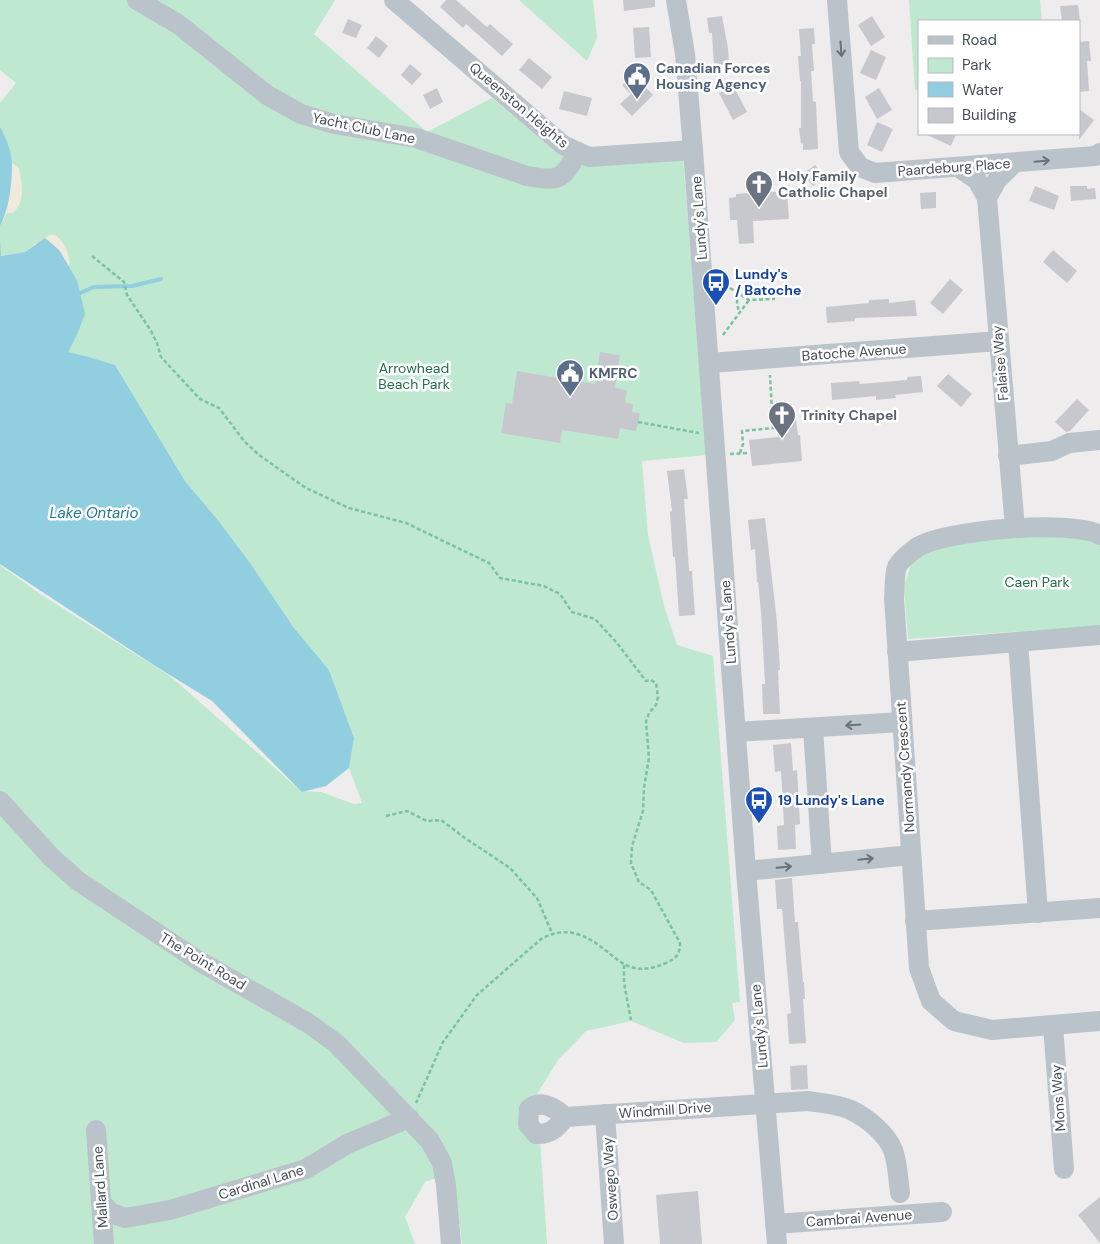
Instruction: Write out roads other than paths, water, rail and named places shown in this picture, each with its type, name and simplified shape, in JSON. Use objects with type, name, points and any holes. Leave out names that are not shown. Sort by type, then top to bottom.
[{"type":"street","name":"Yacht Club Lane","points":[[137,0],[178,24],[267,95],[302,114],[344,126],[416,138],[527,176],[540,178],[557,178],[565,174],[578,152]]},
{"type":"street","name":"Queenston Heights","points":[[394,0],[564,145],[589,157],[693,150]]},
{"type":"street","name":"Lundy's Lane","points":[[676,0],[685,54],[693,150],[746,871],[777,1244]]},
{"type":"street","name":"Paardeburg Place","points":[[837,0],[849,152],[860,167],[875,173],[1095,156],[1100,153]]},
{"type":"street","points":[[987,198],[997,180],[1014,163]]},
{"type":"street","points":[[958,167],[977,180],[987,198]]},
{"type":"street","name":"Falaise Way","points":[[987,198],[1015,528]]},
{"type":"street","name":"Batoche Avenue","points":[[710,363],[998,341]]},
{"type":"street","points":[[1008,456],[1052,451],[1069,444],[1100,440]]},
{"type":"street","name":"Normandy Crescent","points":[[1100,535],[1092,531],[1072,528],[1015,528],[936,539],[916,548],[897,566],[894,598],[896,652],[919,968],[931,1001],[954,1021],[992,1030],[1100,1021]]},
{"type":"street","points":[[896,652],[1100,635]]},
{"type":"street","points":[[1018,642],[1038,913]]},
{"type":"street","points":[[736,732],[902,722]]},
{"type":"street","points":[[813,728],[822,864]]},
{"type":"street","name":"The Point Road","points":[[0,800],[51,857],[78,881],[199,961],[308,1023],[337,1044],[430,1141],[442,1163],[446,1185],[451,1244]]},
{"type":"street","points":[[746,871],[911,855]]},
{"type":"street","points":[[915,921],[1100,908]]},
{"type":"street","name":"Mons Way","points":[[1053,1026],[1064,1169]]},
{"type":"street","name":"Windmill Drive","points":[[565,1116],[808,1101],[823,1103],[850,1110],[867,1120],[882,1133],[892,1149],[898,1167],[900,1193]]},
{"type":"street","name":"Oswego Way","points":[[605,1114],[614,1244]]},
{"type":"street","name":"Cardinal Lane","points":[[101,1202],[114,1215],[125,1218],[170,1210],[306,1169],[347,1144],[409,1118]]},
{"type":"street","name":"Mallard Lane","points":[[96,1130],[105,1244]]},
{"type":"street","name":"Cambrai Avenue","points":[[775,1224],[942,1212]]},
{"type":"street","points":[[105,1244],[133,1217]]},
{"type":"water","points":[[0,127],[8,145],[12,165],[6,212],[0,226]]},
{"type":"water","name":"Lake Ontario","points":[[45,238],[59,250],[77,280],[85,314],[68,352],[115,365],[185,481],[217,519],[250,563],[294,628],[329,670],[354,738],[349,768],[326,786],[302,792],[212,701],[0,564],[0,240],[1,256],[25,252]]},
{"type":"waterway","points":[[80,293],[94,287],[132,286],[161,279]]},
{"type":"place","name":"Canadian Forces Housing Agency","points":[[637,100]]},
{"type":"place","name":"Holy Family Catholic Chapel","points":[[759,208]]},
{"type":"place","name":"Lundy's / Batoche","points":[[716,306]]},
{"type":"place","name":"KMFRC","points":[[570,397]]},
{"type":"place","name":"Trinity Chapel","points":[[782,439]]},
{"type":"place","name":"19 Lundy's Lane","points":[[759,824]]},
{"type":"park label","name":"Arrowhead Beach Park","points":[[414,376]]},
{"type":"park label","name":"Caen Park","points":[[1037,582]]}]
